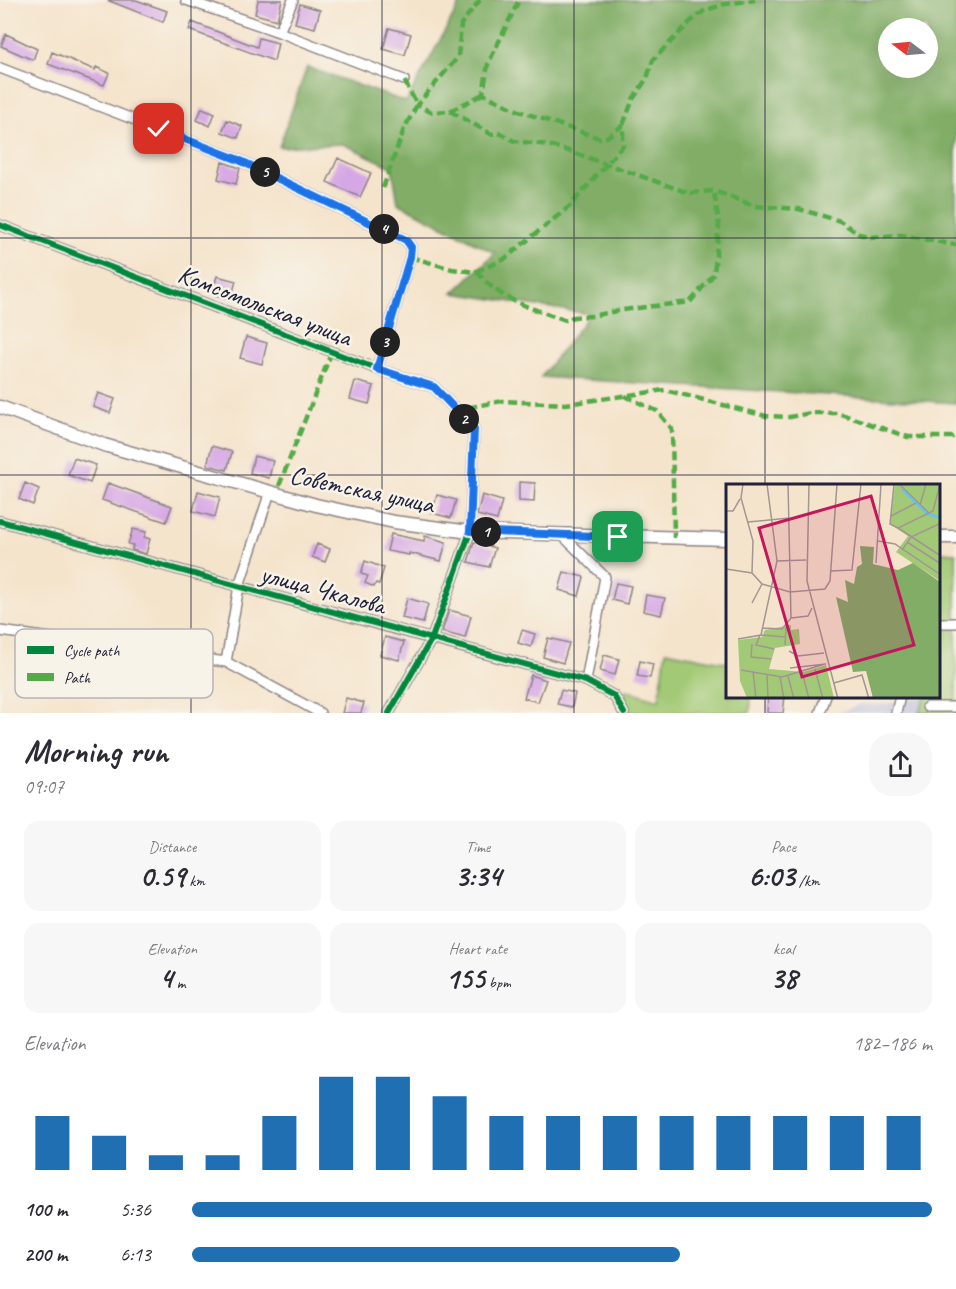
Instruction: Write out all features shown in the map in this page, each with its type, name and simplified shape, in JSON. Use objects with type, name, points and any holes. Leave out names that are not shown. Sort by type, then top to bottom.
[{"type":"main road","name":"Советская улица","points":[[0,408],[104,445],[270,492],[393,522],[470,531],[726,539]]},
{"type":"street","points":[[186,0],[279,32],[404,80]]},
{"type":"street","points":[[279,32],[293,0]]},
{"type":"street","points":[[0,68],[239,160],[406,240],[411,247],[410,257],[377,369]]},
{"type":"street","name":"Комсомольская улица","points":[[0,225],[377,369],[434,387],[474,429],[470,531],[432,638],[389,713]]},
{"type":"street","points":[[226,662],[239,586],[270,492]]},
{"type":"street","name":"улица Чкалова","points":[[0,521],[586,681],[614,696],[624,713]]},
{"type":"street","points":[[562,535],[605,577],[586,681]]},
{"type":"street","points":[[0,631],[15,633]]},
{"type":"street","points":[[213,660],[226,662],[320,713]]},
{"type":"street","points":[[820,713],[824,698]]},
{"type":"street","points":[[896,713],[900,698]]},
{"type":"street","points":[[927,710],[956,707]]},
{"type":"shaded area","points":[[925,698],[919,713],[839,713],[861,704],[880,705]]},
{"type":"green space","points":[[462,0],[956,0],[956,403],[541,377],[590,314],[453,293],[495,253],[398,203],[392,167],[343,144],[279,147],[307,67],[406,102]]},
{"type":"green space","points":[[941,552],[956,553],[956,713],[919,713],[925,698],[941,698]]},
{"type":"green space","points":[[666,651],[726,663],[726,698],[751,698],[750,713],[632,713],[622,705],[626,690],[659,700]]},
{"type":"building","points":[[107,0],[136,0],[167,11],[163,22]]},
{"type":"building","points":[[258,0],[282,0],[277,20],[255,14]]},
{"type":"building","points":[[300,4],[320,10],[315,28],[295,23]]},
{"type":"building","points":[[192,22],[257,47],[259,38],[278,43],[274,61],[189,30]]},
{"type":"building","points":[[389,28],[411,34],[405,55],[383,49]]},
{"type":"building","points":[[6,34],[37,49],[33,60],[1,46]]},
{"type":"building","points":[[52,52],[95,70],[96,67],[109,73],[104,85],[48,64]]},
{"type":"building","points":[[202,108],[215,113],[210,126],[197,120]]},
{"type":"building","points":[[227,120],[242,126],[238,138],[222,132]]},
{"type":"building","points":[[338,158],[371,173],[360,197],[327,182]]},
{"type":"building","points":[[222,162],[240,168],[236,184],[218,179]]},
{"type":"building","points":[[217,276],[236,281],[231,299],[212,294]]},
{"type":"building","points":[[246,337],[267,343],[262,364],[240,358]]},
{"type":"building","points":[[355,381],[374,386],[369,404],[350,399]]},
{"type":"building","points":[[98,393],[115,399],[110,413],[93,407]]},
{"type":"building","points":[[212,446],[232,452],[227,470],[207,465]]},
{"type":"building","points":[[254,456],[273,461],[269,478],[250,473]]},
{"type":"building","points":[[74,458],[96,465],[90,483],[68,475]]},
{"type":"building","points":[[519,482],[535,483],[534,502],[519,501]]},
{"type":"building","points":[[25,483],[39,489],[33,505],[19,499]]},
{"type":"building","points":[[108,483],[172,506],[166,522],[102,500]]},
{"type":"building","points":[[198,491],[220,497],[215,517],[193,511]]},
{"type":"building","points":[[437,495],[456,500],[451,518],[432,513]]},
{"type":"building","points":[[482,495],[502,501],[497,520],[477,515]]},
{"type":"building","points":[[133,529],[146,532],[144,537],[150,539],[146,554],[132,550],[133,545],[128,544]]},
{"type":"building","points":[[391,534],[424,541],[425,536],[446,542],[441,561],[409,553],[409,555],[387,551]]},
{"type":"building","points":[[474,542],[495,548],[489,567],[468,562]]},
{"type":"building","points":[[317,544],[330,549],[325,562],[312,557]]},
{"type":"building","points":[[365,561],[384,568],[379,584],[376,583],[374,587],[365,583],[368,576],[361,574]]},
{"type":"building","points":[[564,572],[584,577],[579,596],[559,590]]},
{"type":"building","points":[[616,583],[631,586],[627,604],[612,600]]},
{"type":"building","points":[[646,595],[665,598],[661,615],[643,611]]},
{"type":"building","points":[[407,598],[428,604],[423,623],[402,618]]},
{"type":"building","points":[[449,610],[471,616],[465,638],[442,632]]},
{"type":"building","points":[[522,630],[535,634],[531,647],[518,643]]},
{"type":"building","points":[[385,637],[404,642],[399,660],[380,655]]},
{"type":"building","points":[[548,638],[569,643],[563,663],[543,657]]},
{"type":"building","points":[[604,655],[619,659],[615,675],[600,671]]},
{"type":"building","points":[[640,661],[653,664],[650,678],[637,676]]},
{"type":"building","points":[[531,675],[546,680],[538,702],[524,698]]},
{"type":"building","points":[[561,690],[575,693],[572,707],[557,704]]},
{"type":"building","points":[[346,698],[364,703],[361,713],[342,713]]},
{"type":"building","points":[[768,698],[785,698],[783,713],[767,713]]},
{"type":"marked path","points":[[480,0],[461,24],[458,57],[417,105],[431,112],[450,111],[491,134],[500,133],[514,141],[549,145],[689,193],[714,191],[755,206],[799,209],[840,221],[859,234],[871,237],[901,235],[956,245]]},
{"type":"marked path","points":[[410,257],[452,269],[475,272],[503,260],[570,206],[623,145],[623,125],[607,137],[599,138],[519,111],[483,94],[488,64],[519,0]]},
{"type":"marked path","points":[[623,125],[633,99],[647,78],[653,60],[690,22],[704,11],[725,4],[755,0]]},
{"type":"marked path","points":[[383,188],[404,129],[417,105],[404,80]]},
{"type":"marked path","points":[[450,111],[483,94]]},
{"type":"marked path","points":[[477,271],[485,281],[506,296],[566,320],[574,317],[690,302],[714,274],[719,225],[714,191]]},
{"type":"marked path","points":[[279,486],[332,351]]},
{"type":"marked path","points":[[455,406],[466,408],[502,401],[566,404],[665,390],[766,416],[790,417],[810,413],[838,413],[908,437],[956,437]]},
{"type":"marked path","points":[[625,396],[657,411],[672,429],[674,538]]},
{"type":"cycle path","points":[[0,225],[377,369],[434,387],[474,429],[470,532],[432,638],[389,713]]},
{"type":"cycle path","points":[[0,521],[586,681],[614,696],[624,713]]},
{"type":"route","points":[[159,129],[239,160],[406,240],[411,247],[410,257],[377,369],[434,387],[474,429],[470,531],[618,537]]}]
